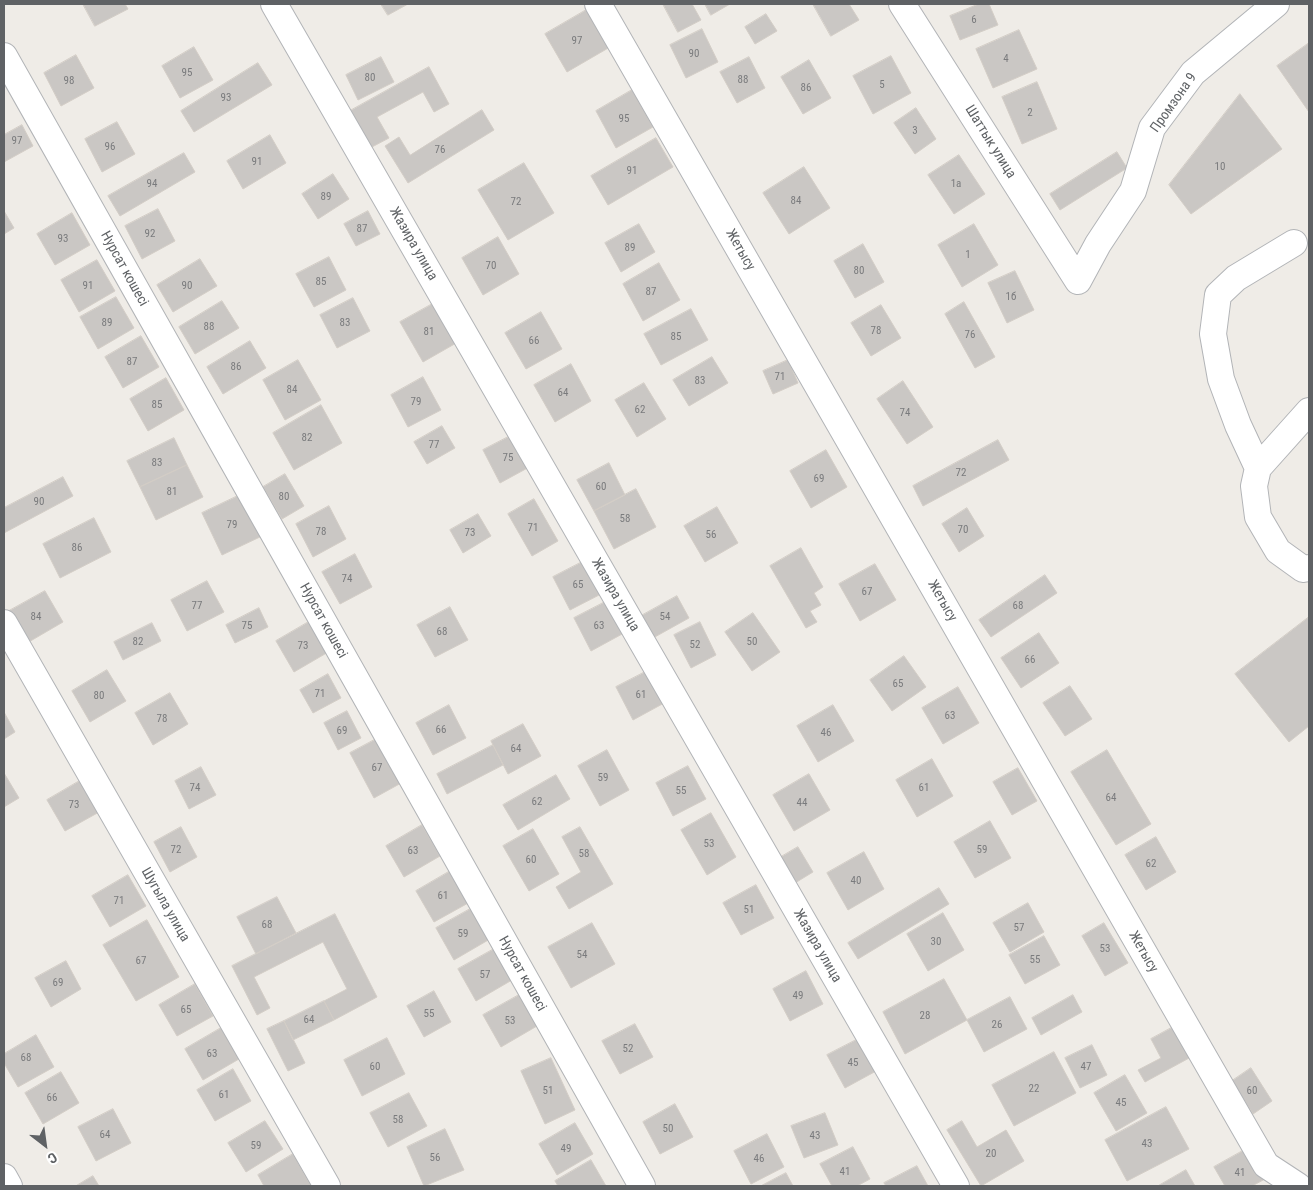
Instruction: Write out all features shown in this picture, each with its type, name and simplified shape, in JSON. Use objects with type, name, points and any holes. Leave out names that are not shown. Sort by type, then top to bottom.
[{"type":"street","name":"Жазира улица","points":[[274,4],[956,1186]]},
{"type":"street","name":"Жетысу","points":[[598,4],[1266,1165],[1298,1186]]},
{"type":"street","name":"Шаттык улица","points":[[902,4],[1078,281]]},
{"type":"street","name":"Промзона 9","points":[[1078,281],[1098,244],[1132,191],[1152,128],[1193,73],[1276,4]]},
{"type":"street","name":"Нурсат кошесi","points":[[4,56],[642,1186]]},
{"type":"street","points":[[1258,468],[1238,425],[1221,379],[1213,334],[1218,295],[1236,278],[1294,244]]},
{"type":"street","points":[[1309,411],[1258,468],[1254,486],[1258,517],[1278,551],[1303,569],[1309,568]]},
{"type":"street","name":"Шугыла улица","points":[[4,623],[327,1186]]},
{"type":"street","points":[[4,1177],[9,1186]]},
{"type":"building","points":[[83,4],[125,4],[128,9],[95,26]]},
{"type":"building","points":[[381,4],[408,4],[388,15]]},
{"type":"building","points":[[663,4],[692,4],[701,20],[678,32]]},
{"type":"building","points":[[705,4],[730,4],[711,15]]},
{"type":"building","points":[[813,4],[849,4],[859,20],[831,36]]},
{"type":"building","points":[[979,4],[989,4],[998,25],[960,40],[950,16]]},
{"type":"building","points":[[588,9],[610,47],[567,72],[545,34]]},
{"type":"building","points":[[766,14],[777,31],[755,44],[745,27]]},
{"type":"building","points":[[702,29],[718,62],[686,78],[670,45]]},
{"type":"building","points":[[1019,30],[1037,69],[993,88],[976,49]]},
{"type":"building","points":[[1309,43],[1309,112],[1277,66]]},
{"type":"building","points":[[194,47],[213,80],[180,98],[162,66]]},
{"type":"building","points":[[76,55],[94,88],[61,106],[44,73]]},
{"type":"building","points":[[891,56],[911,93],[873,114],[853,76]]},
{"type":"building","points":[[381,57],[394,82],[358,100],[346,75]]},
{"type":"building","points":[[749,57],[765,88],[737,103],[720,72]]},
{"type":"building","points":[[809,60],[831,98],[803,114],[781,77]]},
{"type":"building","points":[[258,63],[272,85],[194,132],[181,111]]},
{"type":"building","points":[[429,67],[449,104],[434,112],[423,92],[377,117],[389,138],[370,148],[350,111]]},
{"type":"building","points":[[1037,82],[1057,129],[1022,144],[1002,97]]},
{"type":"building","points":[[632,90],[653,127],[616,148],[596,111]]},
{"type":"building","points":[[1240,94],[1282,149],[1191,214],[1169,185]]},
{"type":"building","points":[[916,108],[936,139],[915,154],[894,123]]},
{"type":"building","points":[[482,110],[494,130],[408,183],[385,146],[399,137],[410,155]]},
{"type":"building","points":[[117,122],[135,154],[102,172],[85,139]]},
{"type":"building","points":[[22,125],[33,146],[4,162],[4,135]]},
{"type":"building","points":[[270,135],[286,163],[243,189],[227,161]]},
{"type":"building","points":[[656,138],[673,167],[608,205],[591,176]]},
{"type":"building","points":[[1117,152],[1127,168],[1060,210],[1050,194]]},
{"type":"building","points":[[184,153],[195,172],[120,216],[108,196]]},
{"type":"building","points":[[959,155],[985,194],[954,214],[928,175]]},
{"type":"building","points":[[524,163],[554,213],[508,240],[478,190]]},
{"type":"building","points":[[804,167],[830,208],[789,234],[763,193]]},
{"type":"building","points":[[333,174],[349,199],[318,219],[302,194]]},
{"type":"building","points":[[158,209],[175,241],[142,259],[125,226]]},
{"type":"building","points":[[4,211],[14,228],[4,234]]},
{"type":"building","points":[[368,211],[380,234],[356,246],[344,224]]},
{"type":"building","points":[[72,213],[90,245],[55,265],[37,234]]},
{"type":"building","points":[[639,224],[655,252],[621,272],[605,243]]},
{"type":"building","points":[[974,224],[998,265],[962,287],[938,245]]},
{"type":"building","points":[[498,237],[519,274],[483,295],[462,258]]},
{"type":"building","points":[[863,244],[884,282],[855,298],[834,261]]},
{"type":"building","points":[[329,257],[346,290],[314,307],[296,274]]},
{"type":"building","points":[[200,259],[217,286],[173,312],[157,285]]},
{"type":"building","points":[[97,260],[115,291],[79,312],[61,280]]},
{"type":"building","points":[[659,263],[680,300],[643,321],[623,284]]},
{"type":"building","points":[[1015,271],[1034,310],[1007,323],[988,283]]},
{"type":"building","points":[[116,297],[134,328],[98,349],[80,317]]},
{"type":"building","points":[[353,298],[370,331],[337,348],[320,315]]},
{"type":"building","points":[[222,301],[239,328],[195,354],[179,327]]},
{"type":"building","points":[[436,302],[458,342],[423,362],[400,322]]},
{"type":"building","points":[[964,302],[995,357],[975,368],[945,314]]},
{"type":"building","points":[[881,305],[901,338],[871,356],[851,323]]},
{"type":"building","points":[[691,309],[708,340],[661,365],[644,334]]},
{"type":"building","points":[[541,312],[562,349],[526,369],[505,333]]},
{"type":"building","points":[[141,336],[159,367],[123,388],[105,357]]},
{"type":"building","points":[[250,341],[266,368],[223,394],[207,367]]},
{"type":"building","points":[[712,357],[728,383],[689,406],[673,380]]},
{"type":"building","points":[[298,360],[321,400],[285,420],[263,380]]},
{"type":"building","points":[[788,360],[798,383],[773,394],[763,371]]},
{"type":"building","points":[[571,364],[591,401],[555,422],[534,385]]},
{"type":"building","points":[[423,377],[441,410],[408,427],[391,395]]},
{"type":"building","points":[[166,378],[184,410],[148,431],[130,399]]},
{"type":"building","points":[[903,381],[933,427],[907,444],[877,399]]},
{"type":"building","points":[[644,383],[666,419],[637,437],[615,400]]},
{"type":"building","points":[[321,405],[342,443],[294,470],[273,433]]},
{"type":"building","points":[[442,426],[455,448],[427,464],[414,442]]},
{"type":"building","points":[[516,433],[533,465],[500,483],[483,450]]},
{"type":"building","points":[[174,438],[187,465],[140,487],[127,461]]},
{"type":"building","points":[[998,440],[1009,460],[923,506],[913,486]]},
{"type":"building","points":[[826,450],[847,487],[811,508],[790,471]]},
{"type":"building","points":[[609,463],[625,495],[594,511],[577,480]]},
{"type":"building","points":[[187,465],[203,497],[156,520],[140,487]]},
{"type":"building","points":[[285,474],[304,506],[282,519],[263,487]]},
{"type":"building","points":[[63,477],[73,496],[4,533],[4,508]]},
{"type":"building","points":[[636,489],[656,527],[614,549],[594,511]]},
{"type":"building","points":[[242,494],[262,536],[222,555],[202,513]]},
{"type":"building","points":[[534,499],[558,541],[532,556],[508,514]]},
{"type":"building","points":[[329,506],[346,539],[313,557],[296,524]]},
{"type":"building","points":[[717,507],[738,543],[705,562],[684,526]]},
{"type":"building","points":[[967,508],[984,536],[959,552],[942,524]]},
{"type":"building","points":[[478,514],[491,536],[463,553],[450,530]]},
{"type":"building","points":[[94,518],[111,552],[60,578],[43,544]]},
{"type":"building","points":[[801,548],[823,587],[814,593],[821,605],[810,611],[817,622],[806,628],[770,566]]},
{"type":"building","points":[[355,554],[372,587],[340,604],[322,572]]},
{"type":"building","points":[[586,560],[603,593],[570,610],[553,577]]},
{"type":"building","points":[[875,564],[896,600],[860,621],[839,584]]},
{"type":"building","points":[[1045,575],[1057,593],[991,637],[979,620]]},
{"type":"building","points":[[207,581],[224,612],[187,631],[171,600]]},
{"type":"building","points":[[45,591],[63,622],[27,643],[9,611]]},
{"type":"building","points":[[677,596],[689,618],[653,638],[641,616]]},
{"type":"building","points":[[607,601],[624,633],[591,651],[574,618]]},
{"type":"building","points":[[450,607],[468,640],[435,657],[417,625]]},
{"type":"building","points":[[259,608],[268,627],[235,643],[226,625]]},
{"type":"building","points":[[753,613],[780,652],[752,671],[725,632]]},
{"type":"building","points":[[1309,617],[1309,726],[1289,742],[1235,674]]},
{"type":"building","points":[[312,620],[330,651],[294,672],[276,641]]},
{"type":"building","points":[[700,622],[716,655],[691,668],[674,635]]},
{"type":"building","points":[[152,623],[161,641],[123,660],[114,642]]},
{"type":"building","points":[[1039,633],[1059,663],[1021,688],[1001,658]]},
{"type":"building","points":[[904,656],[926,687],[892,711],[870,680]]},
{"type":"building","points":[[107,670],[126,701],[90,722],[72,691]]},
{"type":"building","points":[[649,670],[666,702],[633,720],[616,687]]},
{"type":"building","points":[[328,674],[341,698],[313,713],[300,690]]},
{"type":"building","points":[[1070,686],[1092,719],[1065,736],[1043,703]]},
{"type":"building","points":[[958,687],[979,723],[943,744],[922,708]]},
{"type":"building","points":[[170,693],[188,724],[153,745],[135,713]]},
{"type":"building","points":[[449,705],[466,738],[433,755],[416,723]]},
{"type":"building","points":[[833,705],[854,741],[818,762],[797,726]]},
{"type":"building","points":[[347,711],[361,738],[338,750],[324,723]]},
{"type":"building","points":[[4,712],[15,732],[4,739]]},
{"type":"building","points":[[523,724],[541,756],[508,774],[491,741]]},
{"type":"building","points":[[380,737],[403,782],[374,798],[350,753]]},
{"type":"building","points":[[493,745],[503,765],[447,794],[437,774]]},
{"type":"building","points":[[607,750],[629,790],[600,806],[578,766]]},
{"type":"building","points":[[1107,750],[1151,824],[1116,845],[1071,772]]},
{"type":"building","points":[[932,759],[953,796],[917,817],[896,780]]},
{"type":"building","points":[[688,766],[706,799],[673,816],[656,783]]},
{"type":"building","points":[[201,767],[216,795],[189,809],[175,781]]},
{"type":"building","points":[[1018,768],[1037,801],[1012,815],[993,782]]},
{"type":"building","points":[[4,773],[19,798],[4,807]]},
{"type":"building","points":[[809,774],[830,810],[794,831],[773,795]]},
{"type":"building","points":[[556,775],[570,799],[518,830],[503,805]]},
{"type":"building","points":[[83,779],[101,811],[65,831],[47,800]]},
{"type":"building","points":[[711,813],[736,857],[707,875],[681,830]]},
{"type":"building","points":[[990,821],[1011,858],[975,878],[954,842]]},
{"type":"building","points":[[422,825],[440,856],[404,877],[386,846]]},
{"type":"building","points":[[181,827],[197,857],[170,872],[154,842]]},
{"type":"building","points":[[580,827],[613,884],[569,909],[556,887],[581,872],[562,837]]},
{"type":"building","points":[[533,829],[559,874],[529,891],[503,846]]},
{"type":"building","points":[[1156,837],[1176,872],[1146,890],[1125,855]]},
{"type":"building","points":[[798,847],[813,872],[795,883],[781,857]]},
{"type":"building","points":[[864,852],[884,889],[848,910],[827,873]]},
{"type":"building","points":[[452,870],[470,902],[434,922],[416,891]]},
{"type":"building","points":[[128,875],[146,906],[110,927],[92,896]]},
{"type":"building","points":[[756,885],[774,918],[741,935],[723,903]]},
{"type":"building","points":[[939,888],[949,904],[858,959],[848,943]]},
{"type":"building","points":[[277,897],[296,933],[256,954],[237,917]]},
{"type":"building","points":[[1028,903],[1044,932],[1010,952],[993,923]]},
{"type":"building","points":[[472,908],[490,939],[454,960],[436,928]]},
{"type":"building","points":[[943,913],[964,950],[928,971],[907,934]]},
{"type":"building","points":[[335,914],[377,997],[334,1020],[324,1001],[347,989],[323,942],[254,977],[270,1008],[257,1015],[232,966]]},
{"type":"building","points":[[147,920],[179,977],[136,1001],[103,945]]},
{"type":"building","points":[[592,923],[615,964],[571,988],[548,947]]},
{"type":"building","points":[[1104,923],[1128,963],[1105,976],[1082,936]]},
{"type":"building","points":[[1044,936],[1060,965],[1025,984],[1009,955]]},
{"type":"building","points":[[494,949],[512,980],[476,1001],[458,969]]},
{"type":"building","points":[[66,961],[81,989],[51,1007],[35,978]]},
{"type":"building","points":[[806,971],[823,1004],[790,1021],[773,989]]},
{"type":"building","points":[[944,979],[967,1020],[905,1054],[883,1012]]},
{"type":"building","points":[[195,984],[213,1016],[177,1036],[159,1005]]},
{"type":"building","points":[[434,991],[451,1022],[424,1037],[407,1006]]},
{"type":"building","points":[[519,995],[537,1026],[501,1047],[483,1015]]},
{"type":"building","points":[[1073,995],[1082,1012],[1041,1035],[1032,1018]]},
{"type":"building","points":[[1010,997],[1027,1029],[984,1052],[967,1020]]},
{"type":"building","points":[[324,1001],[334,1020],[293,1040],[284,1021]]},
{"type":"building","points":[[284,1021],[305,1063],[288,1071],[267,1029]]},
{"type":"building","points":[[635,1024],[653,1057],[620,1074],[602,1041]]},
{"type":"building","points":[[1175,1026],[1191,1057],[1145,1082],[1138,1070],[1161,1058],[1151,1039]]},
{"type":"building","points":[[221,1028],[239,1059],[203,1080],[185,1049]]},
{"type":"building","points":[[36,1035],[54,1067],[18,1087],[4,1063],[4,1054]]},
{"type":"building","points":[[387,1038],[405,1074],[362,1096],[344,1060]]},
{"type":"building","points":[[860,1038],[878,1070],[845,1088],[827,1055]]},
{"type":"building","points":[[1092,1045],[1107,1075],[1080,1088],[1065,1058]]},
{"type":"building","points":[[1054,1052],[1076,1093],[1014,1126],[992,1085]]},
{"type":"building","points":[[551,1058],[575,1110],[545,1124],[521,1071]]},
{"type":"building","points":[[1251,1068],[1272,1101],[1253,1114],[1232,1081]]},
{"type":"building","points":[[233,1069],[251,1101],[215,1121],[197,1090]]},
{"type":"building","points":[[61,1072],[79,1103],[43,1124],[25,1093]]},
{"type":"building","points":[[1125,1075],[1147,1113],[1116,1131],[1094,1093]]},
{"type":"building","points":[[409,1093],[427,1126],[388,1147],[370,1113]]},
{"type":"building","points":[[675,1104],[693,1137],[660,1154],[643,1122]]},
{"type":"building","points":[[1166,1107],[1189,1149],[1127,1181],[1105,1140]]},
{"type":"building","points":[[113,1109],[131,1143],[96,1161],[78,1127]]},
{"type":"building","points":[[825,1113],[838,1145],[804,1158],[791,1126]]},
{"type":"building","points":[[265,1121],[283,1149],[246,1172],[228,1143]]},
{"type":"building","points":[[962,1121],[977,1147],[1006,1130],[1024,1161],[981,1186],[947,1130]]},
{"type":"building","points":[[575,1123],[593,1154],[557,1175],[539,1144]]},
{"type":"building","points":[[445,1129],[464,1170],[424,1186],[407,1147]]},
{"type":"building","points":[[767,1134],[784,1167],[751,1184],[734,1151]]},
{"type":"building","points":[[853,1147],[870,1179],[857,1186],[832,1186],[820,1164]]},
{"type":"building","points":[[1248,1148],[1265,1179],[1252,1186],[1225,1186],[1214,1167]]},
{"type":"building","points":[[293,1154],[311,1186],[264,1186],[258,1175]]},
{"type":"building","points":[[591,1160],[606,1186],[558,1186],[555,1181]]},
{"type":"building","points":[[917,1166],[928,1186],[886,1186],[884,1183]]},
{"type":"building","points":[[1186,1170],[1195,1186],[1158,1186]]},
{"type":"building","points":[[786,1173],[793,1186],[761,1186]]},
{"type":"building","points":[[93,1176],[99,1186],[76,1186]]}]
